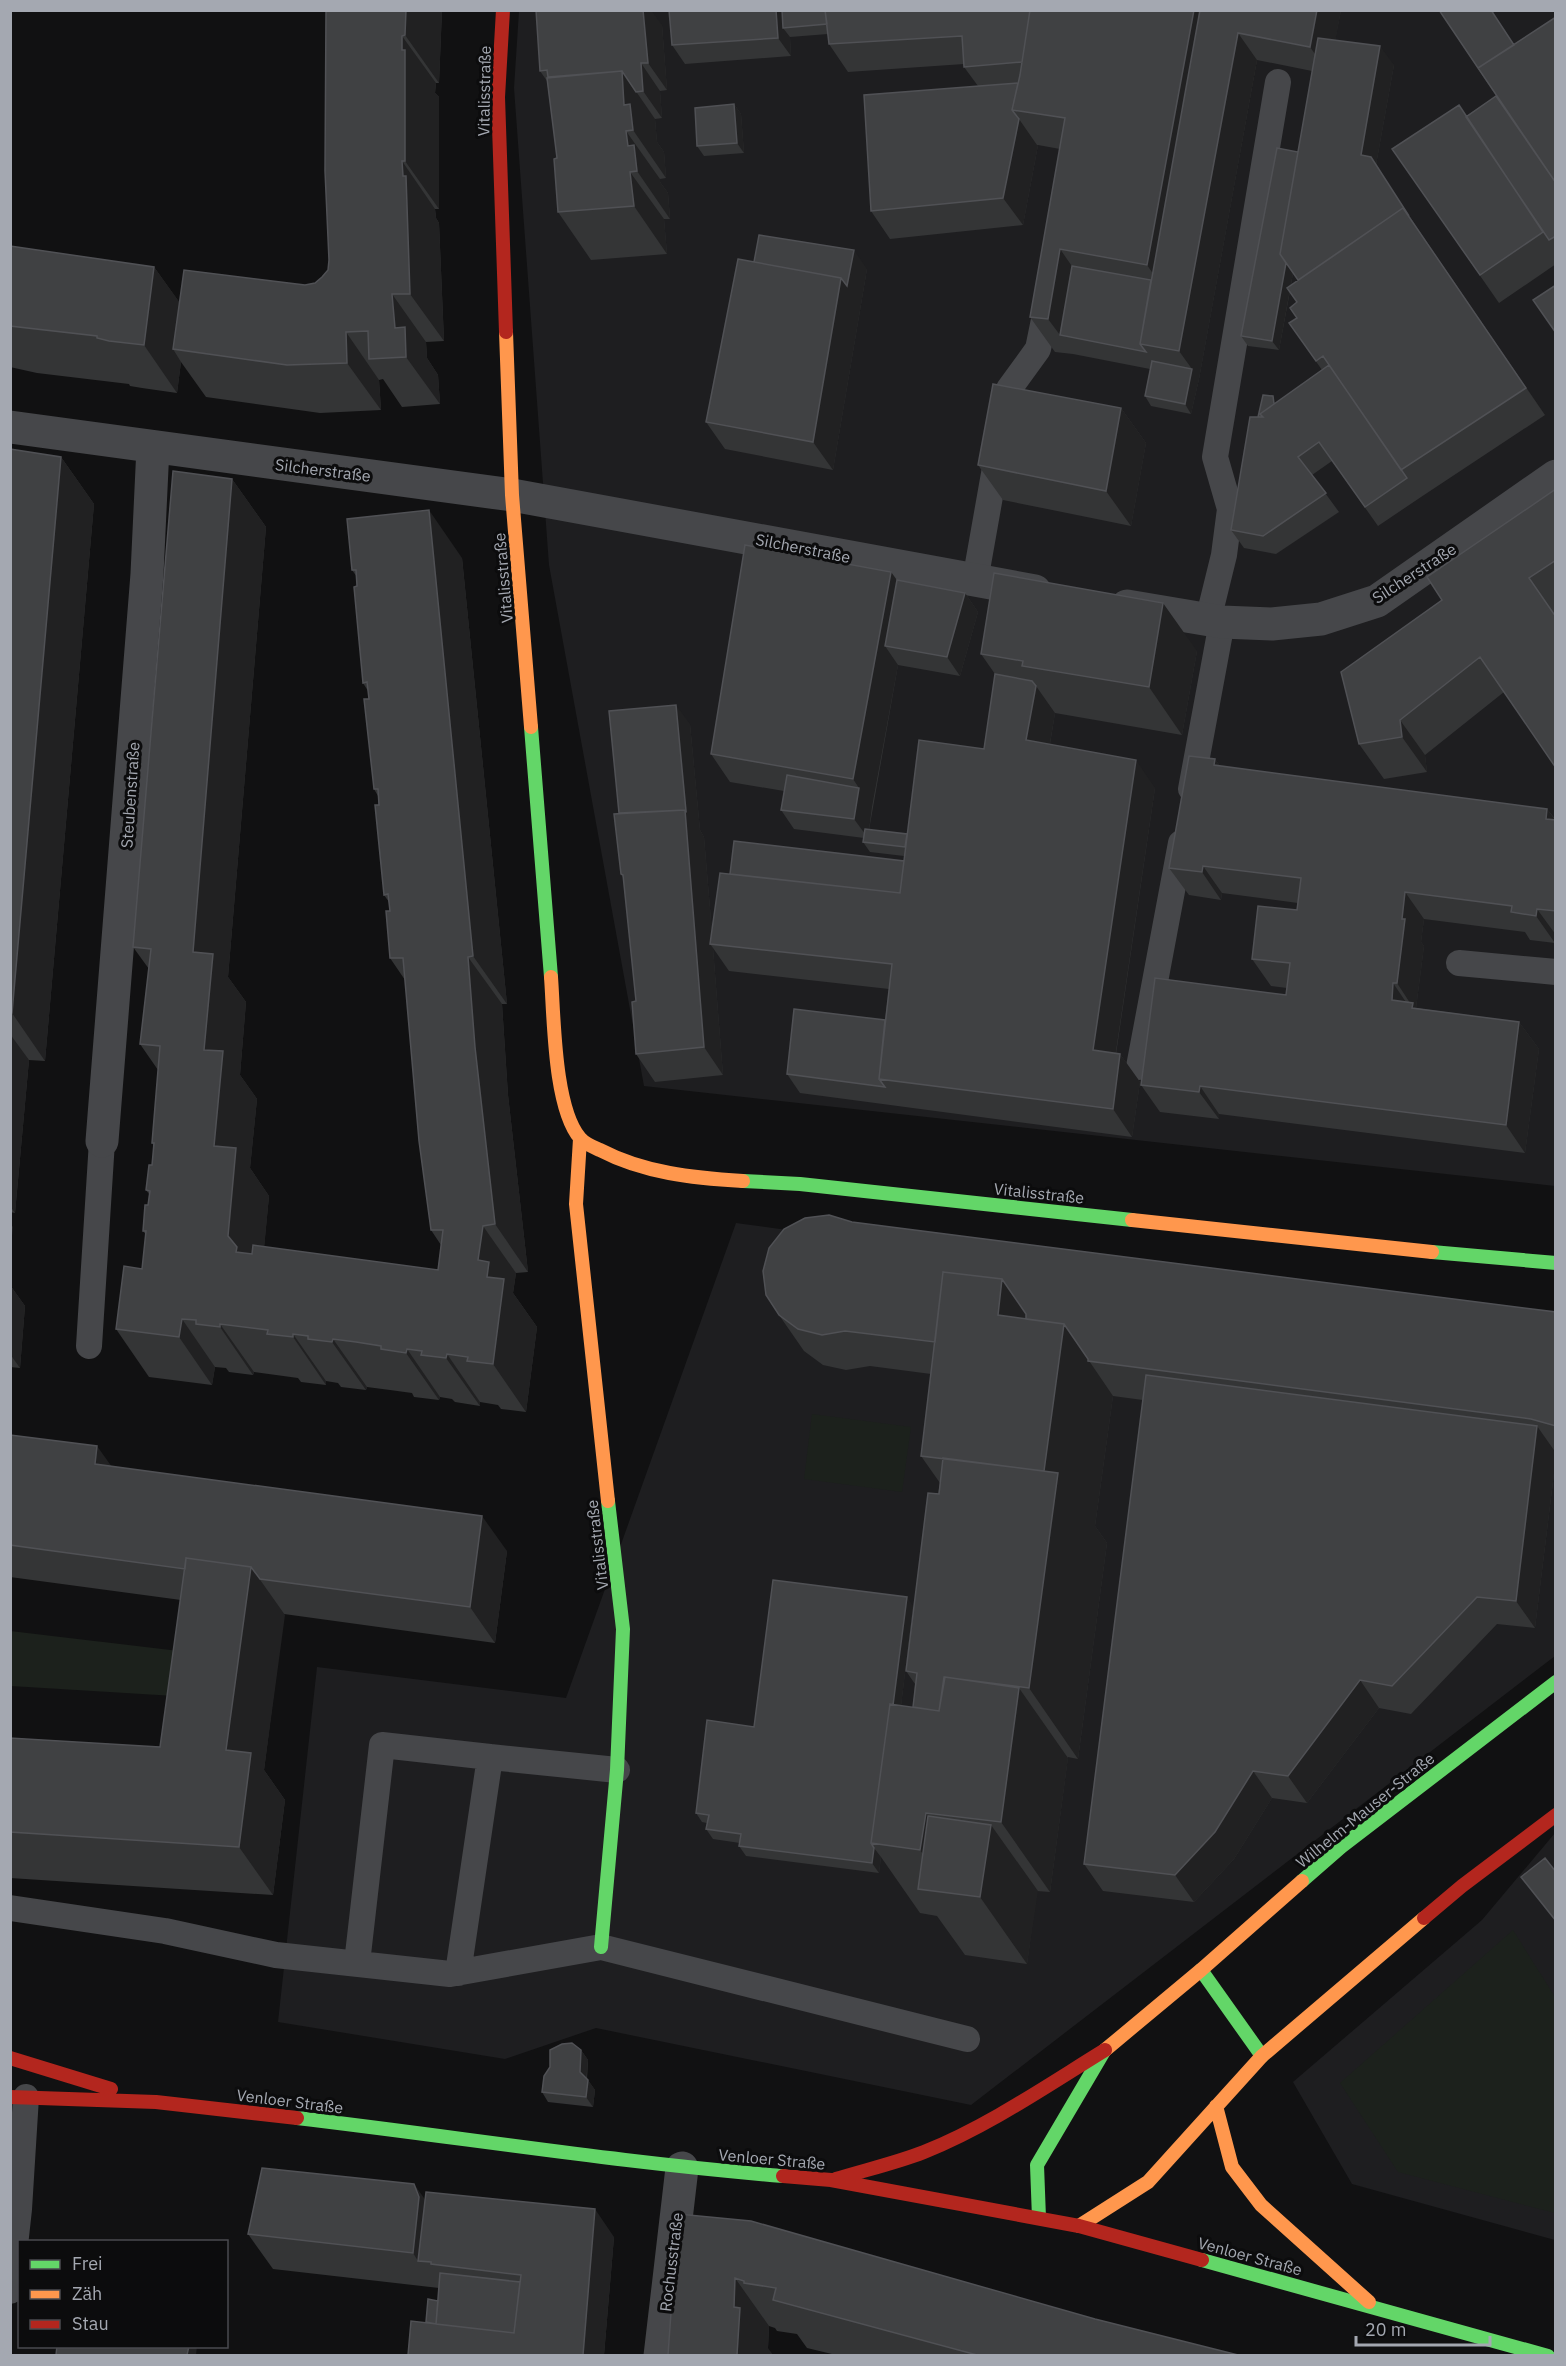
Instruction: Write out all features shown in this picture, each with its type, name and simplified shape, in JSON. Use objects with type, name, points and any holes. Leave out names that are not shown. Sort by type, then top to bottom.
[{"type":"street","name":"Vitalisstraße","points":[[503,10],[498,97],[512,495],[559,1078],[568,1114],[580,1139],[576,1204],[591,1362],[623,1629],[617,1770],[601,1947]]},
{"type":"street","name":"Silcherstraße","points":[[10,427],[512,495],[975,581],[1068,596]]},
{"type":"street","name":"Steubenstraße","points":[[102,1142],[147,574],[153,447]]},
{"type":"street","name":"Silcherstraße","points":[[1103,602],[1215,621],[1272,624],[1321,619],[1377,601],[1556,476]]},
{"type":"street","name":"Vitalisstraße","points":[[580,1139],[609,1157],[646,1169],[684,1175],[824,1187],[1556,1263]]},
{"type":"street","name":"Vitalisstraße","points":[[1502,1259],[1545,1275]]},
{"type":"street","name":"Wilhelm-Mauser-Straße","points":[[831,2180],[924,2152],[962,2134],[1030,2096],[1106,2049],[1201,1970],[1341,1847],[1556,1682]]},
{"type":"street","points":[[1079,2226],[1148,2182],[1262,2056],[1462,1886],[1556,1815]]},
{"type":"street","points":[[1201,1970],[1262,2056]]},
{"type":"street","name":"Wilhelm-Mauser-Straße","points":[[1039,2218],[1037,2165],[1106,2049]]},
{"type":"street","name":"Venloer Straße","points":[[10,2058],[156,2102]]},
{"type":"street","name":"Venloer Straße","points":[[18,2097],[156,2102],[456,2137],[682,2168],[831,2180],[1079,2226],[1548,2355]]},
{"type":"street","name":"Venloer Straße","points":[[1216,2106],[1232,2167],[1247,2189],[1261,2205],[1374,2307]]},
{"type":"street","name":"Rochusstraße","points":[[660,2355],[682,2168]]},
{"type":"lane","points":[[1139,1067],[1186,815],[1215,621],[1230,509],[1215,457],[1278,82]]},
{"type":"lane","points":[[975,581],[1010,389],[1038,349],[1053,280]]},
{"type":"lane","points":[[1459,963],[1556,972]]},
{"type":"lane","points":[[89,1346],[102,1142]]},
{"type":"lane","points":[[357,1963],[382,1745],[617,1770]]},
{"type":"lane","points":[[458,1973],[490,1757]]},
{"type":"lane","points":[[10,1908],[165,1931],[276,1955],[450,1974],[601,1947],[967,2039]]},
{"type":"lane","points":[[10,2291],[19,2209],[18,2097]]},
{"type":"shaded area","points":[[519,11],[1555,11],[1555,1186],[644,1086],[549,565],[514,88]]},
{"type":"shaded area","points":[[736,1223],[1555,1336],[1555,1656],[971,2105],[596,2028],[505,2059],[278,2022],[317,1667],[566,1698]]},
{"type":"shaded area","points":[[812,1414],[911,1427],[902,1492],[804,1479]]},
{"type":"shaded area","points":[[10,1631],[196,1653],[191,1697],[11,1686]]},
{"type":"shaded area","points":[[1555,1833],[1555,2240],[1352,2184],[1293,2082],[1482,1920]]},
{"type":"shaded area","points":[[1513,1930],[1555,1997],[1555,2213],[1398,2172],[1340,2083]]},
{"type":"building","points":[[326,10],[406,10],[405,35],[402,36],[402,50],[405,50],[405,161],[402,161],[403,176],[406,176],[410,294],[392,294],[395,328],[405,327],[406,357],[369,359],[368,331],[346,332],[347,363],[287,365],[173,349],[184,270],[305,285],[315,283],[328,270],[325,171]]},
{"type":"building","points":[[536,10],[643,10],[648,63],[641,63],[643,91],[636,92],[622,71],[548,77],[547,70],[540,71]]},
{"type":"building","points":[[669,10],[776,10],[778,38],[672,45]]},
{"type":"building","points":[[782,10],[825,10],[827,24],[783,28]]},
{"type":"building","points":[[825,10],[1030,10],[1022,62],[964,67],[962,36],[829,44]]},
{"type":"building","points":[[1030,10],[1194,10],[1147,265],[1060,249],[1048,319],[1030,317],[1065,118],[1012,110]]},
{"type":"building","points":[[1200,10],[1317,10],[1310,47],[1238,33],[1179,351],[1140,344]]},
{"type":"building","points":[[1439,10],[1491,10],[1514,45],[1478,68]]},
{"type":"building","points":[[1556,17],[1556,183],[1478,68]]},
{"type":"building","points":[[1318,38],[1380,46],[1361,155],[1371,157],[1409,216],[1403,208],[1298,280],[1280,254]]},
{"type":"building","points":[[622,71],[624,105],[630,104],[633,130],[626,131],[628,146],[634,145],[637,171],[630,172],[634,206],[558,212],[554,159],[557,158],[547,78]]},
{"type":"building","points":[[1018,83],[1012,110],[1019,119],[1003,198],[871,211],[864,95]]},
{"type":"building","points":[[1496,96],[1556,183],[1556,236],[1549,240],[1466,117]]},
{"type":"building","points":[[734,104],[737,143],[697,146],[695,108]]},
{"type":"building","points":[[1459,105],[1543,232],[1480,275],[1392,149]]},
{"type":"building","points":[[1277,148],[1298,152],[1280,254],[1286,263],[1272,341],[1241,336]]},
{"type":"building","points":[[1403,208],[1526,388],[1401,470],[1323,356],[1316,361],[1289,323],[1297,318],[1290,308],[1297,302],[1287,288]]},
{"type":"building","points":[[759,235],[854,250],[847,286],[841,278],[754,262]]},
{"type":"building","points":[[10,246],[154,267],[144,345],[109,341],[97,338],[97,336],[10,326]]},
{"type":"building","points":[[738,259],[841,278],[813,442],[706,422]]},
{"type":"building","points":[[1072,266],[1151,280],[1140,344],[1146,352],[1060,335]]},
{"type":"building","points":[[1556,285],[1556,333],[1533,300]]},
{"type":"building","points":[[1152,361],[1192,369],[1185,404],[1145,396]]},
{"type":"building","points":[[1329,365],[1407,478],[1365,507],[1319,442],[1298,457],[1326,493],[1263,536],[1231,530],[1250,417],[1263,417],[1260,414]]},
{"type":"building","points":[[993,384],[1121,408],[1106,491],[978,465]]},
{"type":"building","points":[[1263,395],[1273,396],[1274,404],[1260,414],[1263,417],[1258,417]]},
{"type":"building","points":[[10,449],[61,457],[12,1013],[10,1013]]},
{"type":"building","points":[[173,471],[232,479],[193,952],[213,954],[204,1050],[223,1051],[214,1146],[236,1148],[228,1236],[237,1247],[236,1252],[252,1254],[253,1245],[438,1270],[443,1230],[431,1230],[419,1141],[403,958],[390,958],[386,911],[390,911],[388,894],[384,895],[375,805],[379,805],[378,789],[374,789],[364,699],[369,699],[367,682],[363,683],[354,587],[357,586],[356,570],[352,570],[347,519],[429,510],[473,956],[468,957],[475,1047],[495,1224],[483,1226],[478,1260],[489,1262],[487,1277],[504,1279],[493,1364],[467,1361],[468,1357],[447,1354],[446,1358],[421,1355],[422,1351],[407,1349],[406,1353],[356,1342],[308,1339],[308,1336],[293,1334],[293,1337],[267,1334],[268,1330],[220,1324],[220,1327],[196,1324],[196,1320],[182,1319],[179,1337],[116,1329],[124,1266],[142,1269],[146,1231],[143,1231],[145,1205],[148,1205],[150,1191],[146,1190],[154,1143],[152,1143],[160,1046],[140,1044],[151,949],[133,947]]},
{"type":"building","points":[[1556,489],[1556,560],[1529,578],[1556,617],[1556,768],[1480,657],[1400,720],[1402,737],[1359,744],[1341,672],[1442,600],[1427,577]]},
{"type":"building","points":[[745,545],[891,572],[853,779],[711,754]]},
{"type":"building","points":[[994,573],[1163,603],[1149,687],[1022,666],[1023,661],[981,654]]},
{"type":"building","points":[[897,580],[965,593],[947,657],[885,646]]},
{"type":"building","points":[[995,674],[1032,681],[1036,686],[1026,740],[1136,760],[1093,1050],[1120,1054],[1113,1109],[879,1079],[892,964],[710,944],[720,873],[900,893],[919,740],[984,749]]},
{"type":"building","points":[[676,705],[686,811],[619,813],[609,711]]},
{"type":"building","points":[[1189,756],[1215,759],[1214,765],[1547,809],[1546,819],[1556,820],[1556,911],[1537,909],[1536,916],[1511,912],[1512,906],[1405,892],[1402,919],[1405,919],[1397,983],[1393,983],[1392,1000],[1413,1003],[1412,1008],[1519,1022],[1506,1125],[1200,1086],[1199,1092],[1141,1085],[1155,978],[1286,995],[1290,963],[1252,959],[1258,906],[1297,910],[1301,878],[1203,866],[1202,872],[1169,868]]},
{"type":"building","points":[[787,775],[859,788],[854,819],[781,810]]},
{"type":"building","points":[[685,810],[704,1047],[636,1054],[632,1002],[636,1001],[623,875],[621,874],[614,814]]},
{"type":"building","points":[[865,829],[907,834],[905,847],[863,842]]},
{"type":"building","points":[[734,841],[904,861],[900,893],[730,874]]},
{"type":"building","points":[[794,1009],[885,1020],[879,1079],[885,1087],[787,1074]]},
{"type":"building","points":[[829,1215],[852,1222],[1556,1312],[1556,1426],[1531,1419],[1088,1361],[1064,1324],[1026,1319],[1026,1314],[1002,1279],[943,1272],[935,1342],[845,1331],[822,1335],[798,1329],[779,1315],[766,1295],[763,1271],[769,1248],[784,1229],[805,1218]]},
{"type":"building","points":[[943,1272],[1002,1279],[998,1315],[1064,1324],[1044,1471],[921,1456]]},
{"type":"building","points":[[1146,1375],[1537,1426],[1516,1601],[1477,1597],[1392,1686],[1360,1680],[1288,1776],[1253,1771],[1215,1832],[1175,1875],[1084,1864]]},
{"type":"building","points":[[10,1435],[97,1446],[95,1464],[482,1516],[470,1607],[260,1579],[251,1567],[186,1558],[185,1569],[10,1545]]},
{"type":"building","points":[[943,1458],[1058,1473],[1029,1688],[944,1677],[939,1711],[913,1707],[917,1673],[906,1671],[928,1493],[939,1494]]},
{"type":"building","points":[[186,1558],[251,1567],[226,1750],[251,1753],[239,1847],[10,1832],[10,1738],[160,1747]]},
{"type":"building","points":[[773,1580],[907,1597],[871,1843],[874,1848],[872,1863],[739,1846],[741,1834],[706,1829],[709,1815],[696,1813],[707,1720],[754,1727]]},
{"type":"building","points":[[945,1677],[1019,1688],[1001,1822],[926,1813],[920,1850],[871,1843],[890,1704],[939,1711]]},
{"type":"building","points":[[928,1816],[991,1825],[980,1897],[918,1889]]},
{"type":"building","points":[[1545,1858],[1556,1872],[1556,1921],[1521,1877]]},
{"type":"building","points":[[572,2043],[581,2050],[580,2072],[588,2080],[586,2097],[542,2092],[544,2076],[550,2067],[550,2050],[562,2044]]},
{"type":"building","points":[[262,2168],[414,2184],[419,2197],[413,2253],[248,2234]]},
{"type":"building","points":[[426,2192],[595,2209],[583,2355],[408,2355],[411,2321],[514,2333],[521,2275],[418,2261]]},
{"type":"building","points":[[678,2214],[751,2221],[1095,2319],[1238,2355],[977,2355],[773,2300],[776,2288],[744,2283],[735,2278],[734,2307],[740,2308],[737,2355],[668,2355]]},
{"type":"building","points":[[440,2273],[520,2282],[514,2333],[436,2324]]},
{"type":"building","points":[[428,2299],[438,2301],[436,2324],[426,2322]]},
{"type":"building","points":[[57,2348],[189,2348],[187,2355],[56,2355]]},
{"type":"traffic: fast","points":[[531,727],[551,977]]},
{"type":"traffic: fast","points":[[743,1181],[800,1184],[1132,1220]]},
{"type":"traffic: fast","points":[[1432,1252],[1556,1263]]},
{"type":"traffic: fast","points":[[601,1947],[617,1770],[623,1629],[608,1501]]},
{"type":"traffic: fast","points":[[1302,1881],[1341,1847],[1556,1682]]},
{"type":"traffic: fast","points":[[1201,1970],[1262,2056]]},
{"type":"traffic: fast","points":[[1039,2218],[1037,2165],[1103,2053]]},
{"type":"traffic: fast","points":[[297,2118],[601,2157],[783,2176]]},
{"type":"traffic: fast","points":[[1202,2260],[1548,2356]]},
{"type":"traffic: slow","points":[[506,332],[512,495],[531,727]]},
{"type":"traffic: slow","points":[[551,977],[560,1084],[571,1124],[580,1138],[589,1145],[617,1158],[651,1169],[687,1176],[743,1181]]},
{"type":"traffic: slow","points":[[580,1139],[576,1204],[608,1501]]},
{"type":"traffic: slow","points":[[1132,1220],[1432,1252]]},
{"type":"traffic: slow","points":[[1105,2050],[1302,1881]]},
{"type":"traffic: slow","points":[[1079,2226],[1148,2182],[1262,2056],[1424,1918]]},
{"type":"traffic: slow","points":[[1216,2106],[1232,2167],[1261,2205],[1369,2302]]},
{"type":"traffic: jam","points":[[503,10],[498,97],[506,332]]},
{"type":"traffic: jam","points":[[1424,1918],[1462,1886],[1556,1815]]},
{"type":"traffic: jam","points":[[836,2179],[903,2160],[948,2142],[1017,2105],[1105,2050]]},
{"type":"traffic: jam","points":[[10,2058],[111,2089]]},
{"type":"traffic: jam","points":[[10,2097],[156,2102],[297,2118]]},
{"type":"traffic: jam","points":[[783,2176],[831,2180],[1079,2226],[1202,2260]]}]
